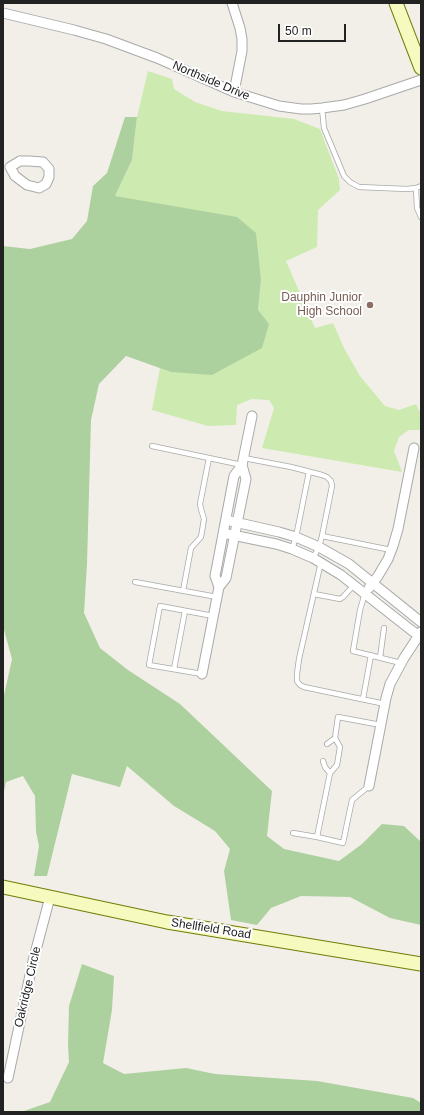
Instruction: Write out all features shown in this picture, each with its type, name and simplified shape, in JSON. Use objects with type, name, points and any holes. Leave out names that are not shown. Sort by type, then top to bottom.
[{"type":"street","points":[[232,3],[242,39],[241,61],[234,92]]},
{"type":"street","points":[[396,3],[421,68]]},
{"type":"street","name":"Northside Drive","points":[[3,13],[106,39],[157,58],[234,92],[279,106],[300,109],[322,108],[344,104],[365,99],[421,80]]},
{"type":"street","points":[[219,587],[215,576],[234,476],[243,462],[252,416]]},
{"type":"street","points":[[365,593],[388,559],[398,529],[414,448]]},
{"type":"street","points":[[202,674],[219,587],[226,578],[235,535],[246,478],[243,462]]},
{"type":"street","points":[[226,520],[279,532],[296,537],[319,547],[349,564],[421,622]]},
{"type":"street","points":[[223,533],[269,542],[292,549],[317,560],[341,575],[420,635],[401,663],[390,684],[369,786]]},
{"type":"street","name":"Shellfield Road","points":[[3,887],[167,922],[421,964]]},
{"type":"street","name":"Oakridge Circle","points":[[8,1078],[33,961],[50,897]]},
{"type":"lane","points":[[322,108],[324,128],[344,176],[350,182],[359,187],[416,188],[421,186]]},
{"type":"lane","points":[[416,188],[417,208],[421,217]]},
{"type":"lane","points":[[152,446],[209,458],[291,467],[327,477],[331,481],[332,486],[317,560],[314,594],[297,674],[297,681],[304,687],[385,704]]},
{"type":"lane","points":[[183,591],[191,548],[201,537],[204,519],[200,504],[209,458]]},
{"type":"lane","points":[[292,549],[296,537],[309,472]]},
{"type":"lane","points":[[322,536],[391,550]]},
{"type":"lane","points":[[135,582],[217,597]]},
{"type":"lane","points":[[314,594],[340,599],[354,585]]},
{"type":"lane","points":[[365,593],[360,610],[353,651],[401,663]]},
{"type":"lane","points":[[202,674],[149,665],[160,606],[213,616]]},
{"type":"lane","points":[[174,669],[185,610]]},
{"type":"lane","points":[[380,658],[384,628]]},
{"type":"lane","points":[[363,699],[370,655]]},
{"type":"lane","points":[[316,837],[330,773],[337,766],[340,747],[335,738],[338,717],[381,725]]},
{"type":"lane","points":[[327,744],[335,738]]},
{"type":"lane","points":[[324,760],[325,768],[330,773]]},
{"type":"lane","points":[[293,833],[343,843],[352,800],[369,786]]},
{"type":"green space","points":[[148,71],[172,79],[174,89],[195,102],[222,111],[294,119],[320,129],[339,179],[340,190],[318,210],[317,247],[286,261],[315,328],[333,323],[345,350],[360,376],[385,406],[399,410],[416,404],[421,414],[421,430],[409,430],[399,437],[394,451],[402,472],[262,448],[274,408],[269,400],[252,399],[237,405],[236,425],[208,426],[152,410],[160,368],[171,372],[258,310],[261,280],[115,196],[132,160],[137,117]]},
{"type":"green space","points":[[125,117],[137,117],[132,160],[115,196],[237,217],[256,233],[261,280],[258,310],[269,324],[262,348],[212,375],[171,372],[126,356],[99,384],[91,420],[87,564],[84,613],[100,648],[128,670],[180,704],[272,791],[267,836],[284,849],[339,861],[362,844],[382,824],[404,826],[421,842],[421,925],[390,918],[350,897],[301,896],[271,908],[257,925],[231,920],[224,871],[230,849],[215,831],[174,806],[127,766],[120,787],[72,774],[47,876],[34,876],[39,846],[36,832],[35,796],[23,776],[6,782],[3,796],[3,700],[12,659],[3,626],[3,246],[30,249],[72,239],[87,221],[93,186],[107,173]]},
{"type":"green space","points":[[82,964],[114,976],[112,1010],[103,1063],[124,1074],[186,1068],[215,1074],[317,1081],[413,1098],[421,1103],[421,1112],[21,1112],[50,1102],[69,1062],[69,1006]]},
{"type":"place","name":"Dauphin Junior High School","points":[[370,305]]}]
